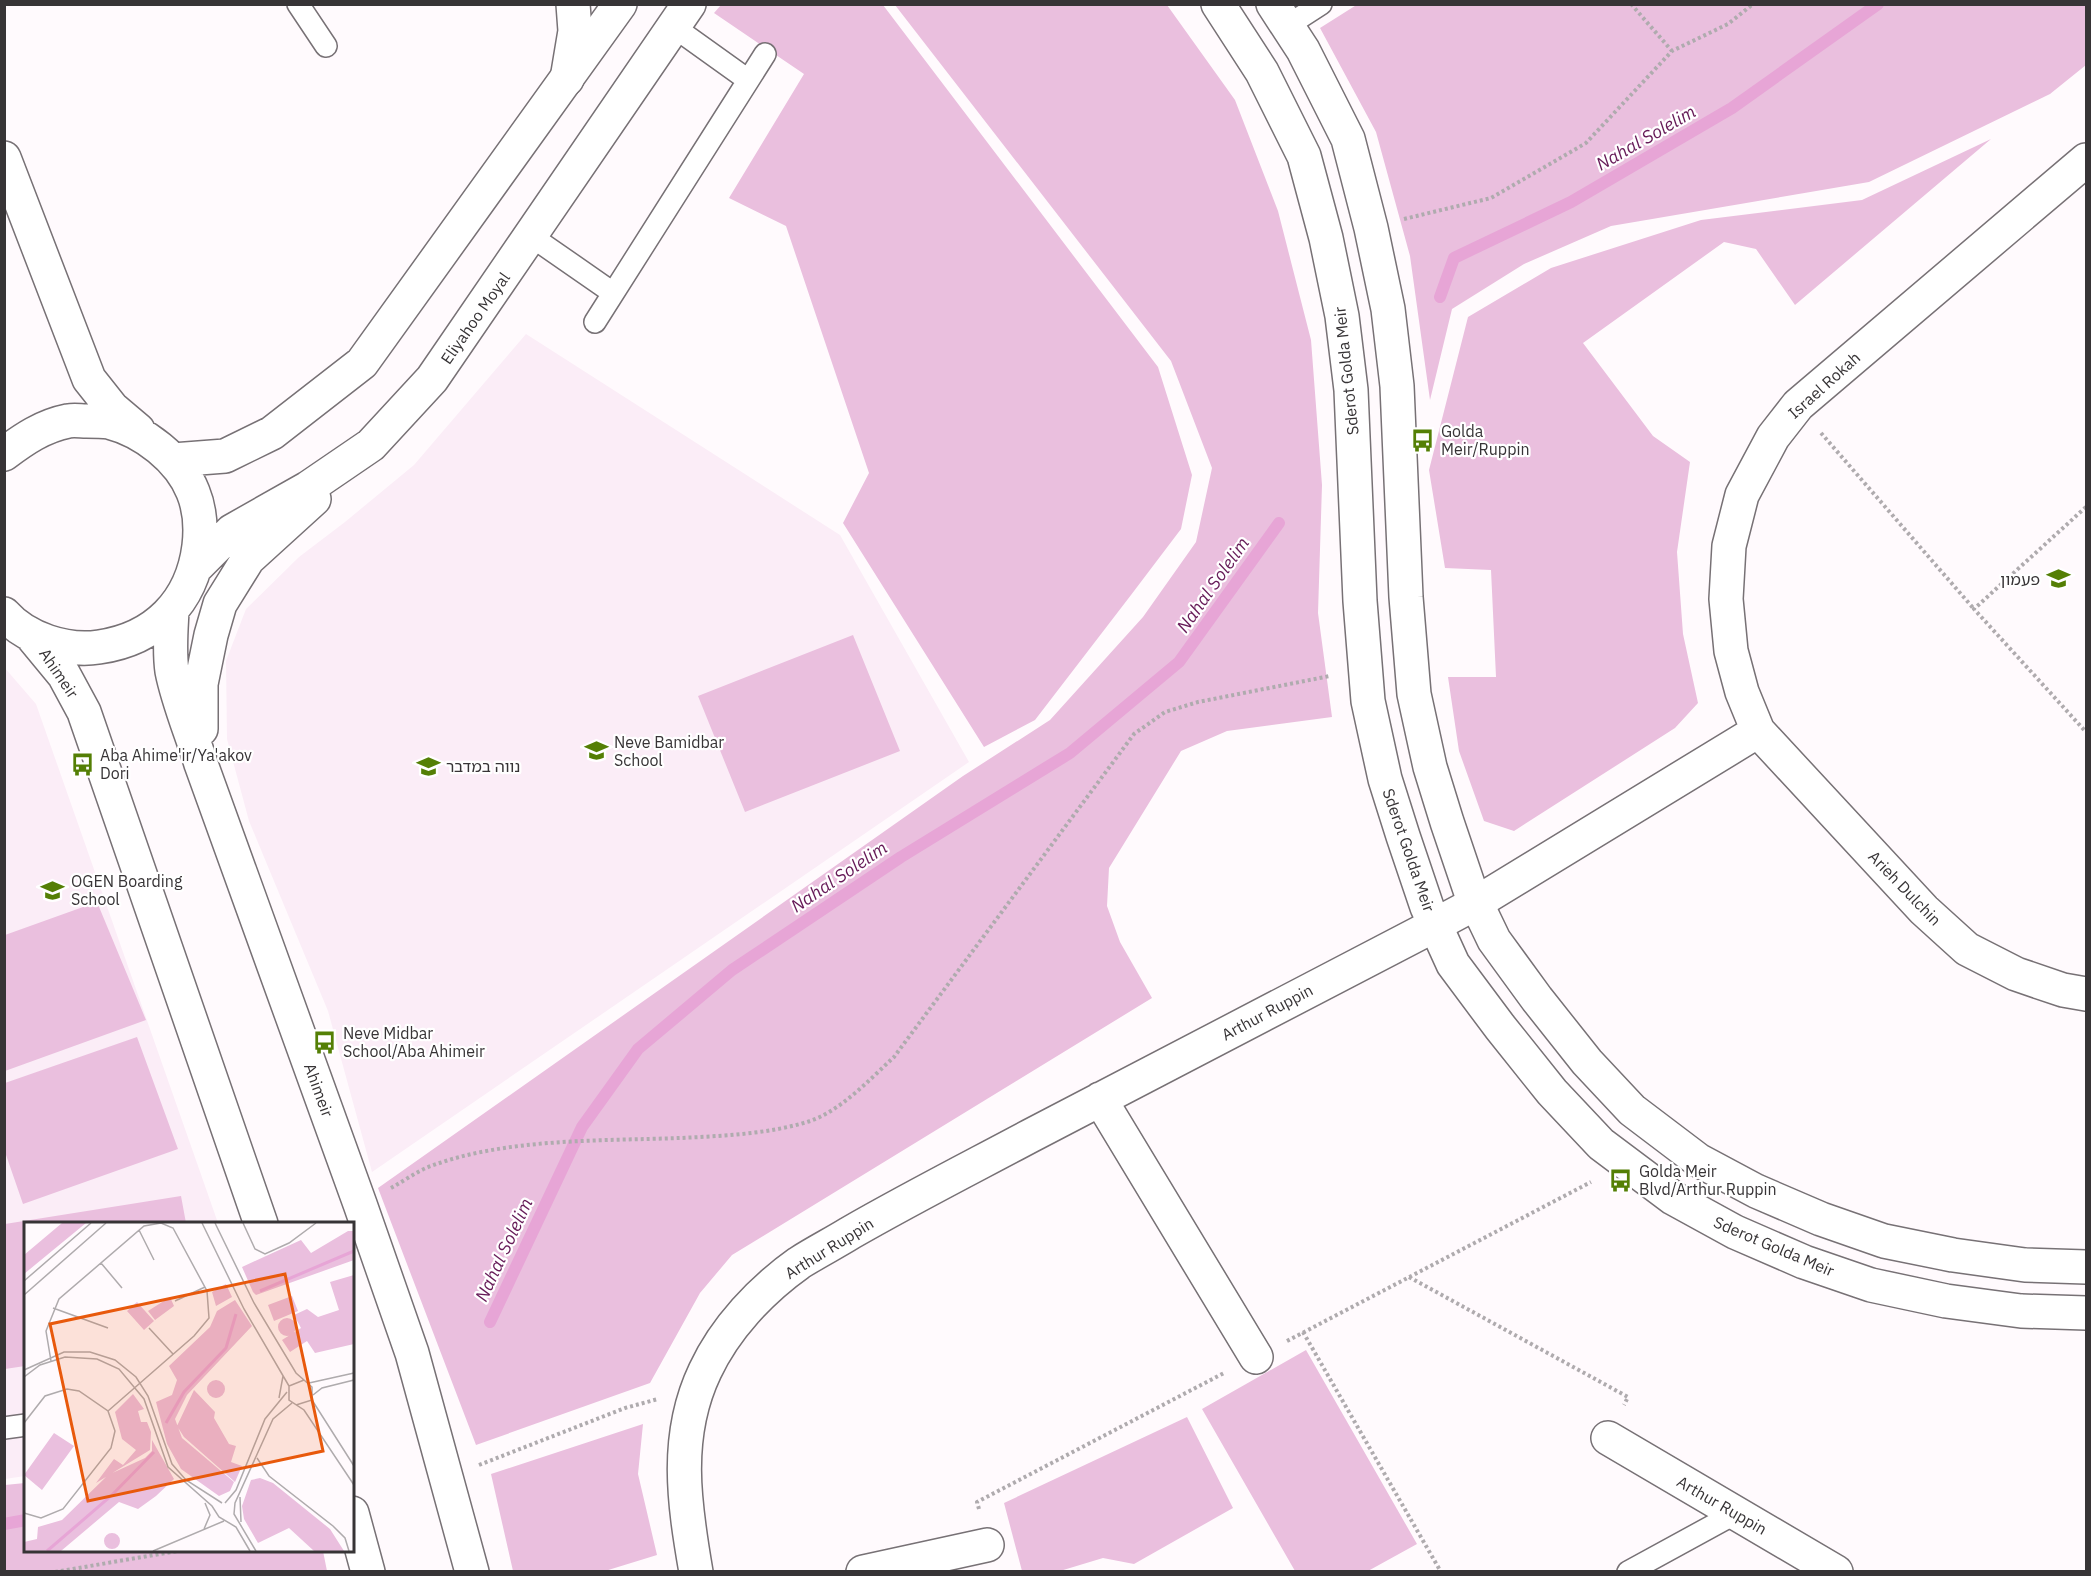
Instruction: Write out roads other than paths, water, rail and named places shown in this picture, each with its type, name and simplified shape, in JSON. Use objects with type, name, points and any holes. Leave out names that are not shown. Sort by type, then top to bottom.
[{"type":"street","points":[[567,79],[575,31],[573,4]]},
{"type":"street","points":[[173,460],[225,456],[272,433],[362,363],[620,4]]},
{"type":"street","name":"Sderot Golda Meir","points":[[1218,4],[1262,72],[1304,156],[1326,238],[1342,316],[1350,390],[1360,601],[1368,701],[1385,779],[1427,907],[1453,964],[1500,1028],[1552,1092],[1601,1144],[1673,1198],[1735,1232],[1804,1262],[1871,1285],[1946,1301],[2021,1311],[2086,1313]]},
{"type":"street","points":[[1280,15],[1303,50],[1348,139],[1371,228],[1388,309],[1397,386],[1406,597],[1414,694],[1430,767],[1470,890],[1494,940],[1587,1062],[1632,1110],[1698,1160],[1756,1191],[1821,1219],[1884,1240],[1953,1255],[2025,1265],[2086,1267]]},
{"type":"street","name":"Eliyahoo Moyal","points":[[196,567],[232,531],[308,488],[371,445],[432,380],[682,16]]},
{"type":"street","points":[[4,158],[88,379],[112,408],[173,460],[193,492],[201,530],[196,567],[187,590],[172,610],[149,630],[121,644],[91,649],[60,646],[31,634],[4,614]]},
{"type":"street","name":"Israel Rokah","points":[[1758,731],[1742,692],[1731,651],[1726,599],[1729,546],[1742,495],[1773,436],[1798,405],[2086,160]]},
{"type":"street","points":[[4,454],[32,433],[69,421],[108,422],[144,435]]},
{"type":"street","points":[[201,764],[201,684],[220,604],[248,559],[371,445]]},
{"type":"street","name":"Ahimeir","points":[[172,610],[170,642],[172,670],[201,764],[412,1353],[472,1572]]},
{"type":"street","name":"Ahimeir","points":[[31,634],[64,675],[84,712],[260,1222]]},
{"type":"street","name":"Arthur Ruppin","points":[[696,1572],[686,1502],[683,1457],[690,1416],[699,1388],[705,1371],[723,1340],[749,1307],[799,1263],[889,1211],[1476,903],[1758,731]]},
{"type":"street","name":"Arieh Dulchin","points":[[1758,731],[1924,910],[1967,949],[2016,974],[2063,990],[2086,994]]},
{"type":"street","points":[[1100,1099],[1256,1356]]},
{"type":"street","name":"Arthur Ruppin","points":[[1608,1438],[1836,1572]]},
{"type":"street","points":[[354,1520],[368,1572]]},
{"type":"street","points":[[863,1572],[987,1545]]},
{"type":"lane","points":[[298,4],[326,46]]},
{"type":"lane","points":[[1280,15],[1321,4]]},
{"type":"lane","points":[[682,16],[748,80]]},
{"type":"lane","points":[[595,321],[765,54]]},
{"type":"lane","points":[[531,236],[613,293]]},
{"type":"lane","points":[[4,1428],[24,1425]]},
{"type":"lane","points":[[1628,1572],[1736,1513]]},
{"type":"waterway","name":"Nahal Solelim","points":[[1440,297],[1454,258],[1571,202],[1732,108],[1878,4]]},
{"type":"waterway","name":"Nahal Solelim","points":[[490,1322],[582,1127],[638,1049],[732,970],[901,857],[1070,753],[1179,662],[1279,523]]},
{"type":"waterway","name":"Nahal Solelim","points":[[4,1524],[24,1520]]},
{"type":"place","name":"Golda Meir/Ruppin","points":[[1423,440]]},
{"type":"place","name":"פעמון","points":[[2058,579]]},
{"type":"place","name":"Neve Bamidbar School","points":[[596,751]]},
{"type":"place","name":"Aba Ahime'ir/Ya'akov Dori","points":[[82,764]]},
{"type":"place","name":"נווה במדבר","points":[[428,766]]},
{"type":"place","name":"OGEN Boarding School","points":[[53,890]]},
{"type":"place","name":"Neve Midbar School/Aba Ahimeir","points":[[325,1042]]},
{"type":"place","name":"Golda Meir Blvd/Arthur Ruppin","points":[[1621,1180]]}]
